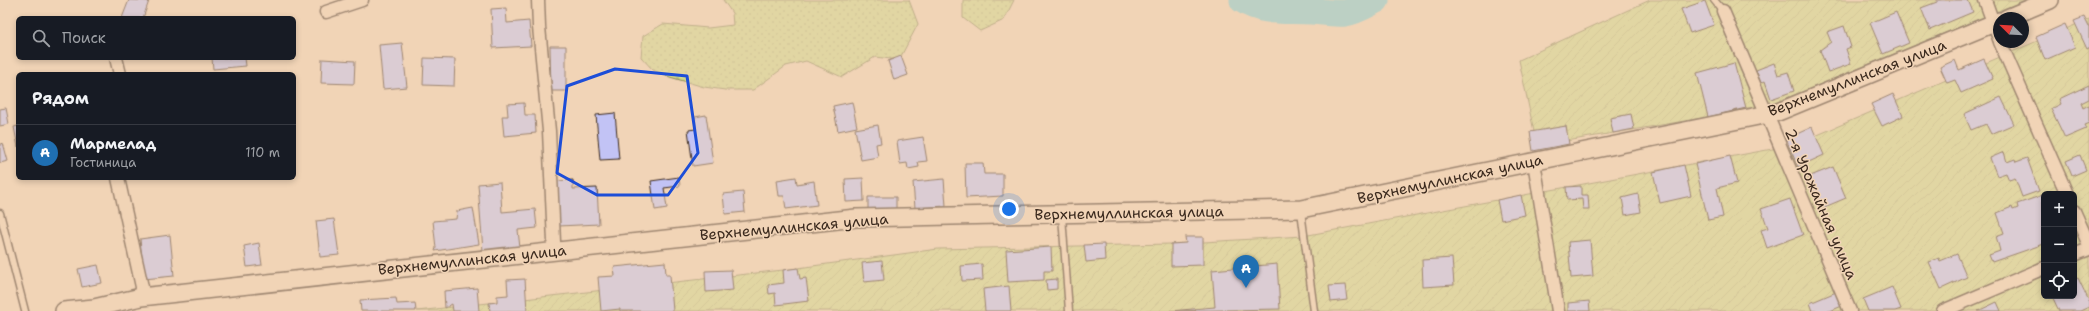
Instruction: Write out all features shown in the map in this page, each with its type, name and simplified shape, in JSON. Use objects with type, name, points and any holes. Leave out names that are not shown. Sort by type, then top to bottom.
[{"type":"street","points":[[326,12],[362,0]]},
{"type":"street","points":[[538,0],[552,187],[554,242],[551,251]]},
{"type":"street","points":[[1985,0],[1993,16]]},
{"type":"street","name":"Верхнемуллинская улица","points":[[2026,12],[2050,0]]},
{"type":"street","name":"2-я Урожайная улица","points":[[1723,12],[1764,104],[1765,114],[1850,311]]},
{"type":"street","name":"Верхнемуллинская улица","points":[[64,311],[94,308],[141,297],[856,218],[1301,209],[1785,109],[1993,28]]},
{"type":"street","points":[[2003,48],[2066,191]]},
{"type":"street","points":[[116,60],[120,72]]},
{"type":"street","points":[[1534,162],[1558,311]]},
{"type":"street","points":[[118,180],[142,287],[141,297]]},
{"type":"street","points":[[2077,218],[2089,246]]},
{"type":"street","points":[[2077,254],[2089,249]]},
{"type":"street","points":[[1943,311],[2041,269]]},
{"type":"lane","name":"2-я Урожайная улица","points":[[1714,0],[1723,12]]},
{"type":"lane","points":[[1301,209],[1314,311]]},
{"type":"lane","points":[[0,213],[25,311]]},
{"type":"lane","points":[[1062,214],[1069,311]]},
{"type":"highlighted area","points":[[615,69],[687,76],[698,153],[668,195],[597,195],[557,173],[567,86]]},
{"type":"green space","points":[[723,0],[909,0],[918,24],[899,60],[875,57],[842,77],[806,61],[786,66],[753,90],[725,90],[704,87],[670,77],[653,70],[641,57],[643,36],[663,24],[708,28],[733,25],[732,13]]},
{"type":"green space","points":[[963,0],[1014,0],[1004,20],[980,31],[963,18]]},
{"type":"green space","points":[[1650,0],[2025,0],[1765,107],[1746,108],[1708,117],[1537,146],[1519,60]]},
{"type":"green space","points":[[2089,19],[2089,311],[417,311],[783,270],[938,249],[1171,244],[1303,236],[1794,145],[2021,48],[2029,48],[2029,45]]},
{"type":"building","points":[[129,0],[149,1],[144,16],[123,16]]},
{"type":"building","points":[[1937,0],[1968,0],[1973,12],[1930,30],[1921,8],[1937,2]]},
{"type":"building","points":[[1705,1],[1714,25],[1690,33],[1681,9]]},
{"type":"building","points":[[506,8],[507,23],[529,21],[531,46],[493,48],[491,9]]},
{"type":"building","points":[[1896,12],[1909,43],[1883,54],[1870,23]]},
{"type":"building","points":[[2084,17],[2089,27],[2089,48],[2087,49],[2074,21]]},
{"type":"building","points":[[2065,24],[2075,47],[2045,60],[2036,37]]},
{"type":"building","points":[[1844,26],[1851,47],[1846,49],[1851,64],[1828,72],[1820,50],[1831,42],[1827,32]]},
{"type":"building","points":[[402,43],[407,87],[383,89],[379,45]]},
{"type":"building","points":[[550,46],[566,46],[566,91],[551,91]]},
{"type":"building","points":[[901,56],[908,75],[894,80],[888,61]]},
{"type":"building","points":[[424,58],[455,59],[454,86],[423,85]]},
{"type":"building","points":[[322,59],[355,61],[354,84],[321,83]]},
{"type":"building","points":[[1984,59],[1993,79],[1961,93],[1955,80],[1947,83],[1940,67],[1955,60],[1959,70]]},
{"type":"building","points":[[212,60],[245,60],[246,66],[213,69]]},
{"type":"building","points":[[1734,63],[1746,108],[1708,117],[1697,73]]},
{"type":"building","points":[[1774,63],[1778,75],[1788,72],[1794,91],[1771,99],[1765,81],[1761,83],[1756,70]]},
{"type":"building","points":[[2089,85],[2089,99],[2081,103],[2083,108],[2089,105],[2089,123],[2084,125],[2086,129],[2065,138],[2051,109],[2061,104],[2059,99]]},
{"type":"building","points":[[1893,94],[1903,116],[1882,126],[1871,104]]},
{"type":"building","points":[[2001,97],[2014,124],[1991,134],[1986,124],[1971,130],[1964,114]]},
{"type":"building","points":[[852,102],[857,127],[838,131],[833,106]]},
{"type":"building","points":[[524,103],[525,115],[535,115],[536,133],[504,136],[502,116],[508,116],[507,104]]},
{"type":"building","points":[[6,108],[9,124],[0,126],[0,109]]},
{"type":"building","points":[[615,113],[619,159],[600,160],[596,115]]},
{"type":"building","points":[[1631,114],[1634,129],[1613,133],[1610,118]]},
{"type":"building","points":[[706,115],[713,163],[693,166],[688,130],[696,129],[695,117]]},
{"type":"building","points":[[878,125],[881,143],[876,144],[878,157],[861,160],[855,129]]},
{"type":"building","points":[[16,126],[16,137],[14,127]]},
{"type":"building","points":[[1566,126],[1569,144],[1533,151],[1530,132]]},
{"type":"building","points":[[1812,127],[1824,155],[1798,167],[1786,139]]},
{"type":"building","points":[[923,137],[927,161],[918,162],[919,167],[908,169],[907,163],[900,164],[897,141]]},
{"type":"building","points":[[3,143],[8,161],[0,163],[0,144]]},
{"type":"building","points":[[2004,152],[2007,162],[2015,159],[2016,162],[2027,158],[2039,191],[2022,197],[2015,178],[2009,180],[2006,173],[1997,176],[1990,158]]},
{"type":"building","points":[[2080,155],[2086,170],[2072,176],[2066,161]]},
{"type":"building","points":[[1730,156],[1737,183],[1717,188],[1723,217],[1708,220],[1695,164]]},
{"type":"building","points":[[965,163],[983,163],[984,174],[1003,174],[1003,196],[966,198]]},
{"type":"building","points":[[1684,165],[1691,196],[1660,203],[1653,172]]},
{"type":"building","points":[[1833,167],[1846,198],[1820,209],[1808,177]]},
{"type":"building","points":[[679,177],[680,186],[664,188],[667,208],[655,210],[651,181]]},
{"type":"building","points":[[796,177],[797,184],[814,181],[817,205],[786,209],[784,196],[779,196],[777,180]]},
{"type":"building","points":[[863,178],[864,201],[846,202],[845,179]]},
{"type":"building","points":[[944,179],[946,206],[915,208],[913,182]]},
{"type":"building","points":[[573,180],[573,189],[597,188],[599,224],[559,226],[556,181]]},
{"type":"building","points":[[500,182],[502,212],[535,209],[537,228],[518,230],[520,248],[483,251],[478,184]]},
{"type":"building","points":[[1581,186],[1581,195],[1588,195],[1589,209],[1583,209],[1582,199],[1567,200],[1566,187]]},
{"type":"building","points":[[743,192],[745,212],[725,214],[723,194]]},
{"type":"building","points":[[1638,194],[1641,212],[1625,215],[1622,198]]},
{"type":"building","points":[[1521,195],[1525,215],[1501,220],[1497,200]]},
{"type":"building","points":[[2041,196],[2041,245],[1992,262],[1989,255],[2000,251],[1996,236],[2004,233],[1997,213],[2012,207],[2013,210],[2018,208],[2017,204]]},
{"type":"building","points":[[868,197],[896,197],[896,210],[868,211]]},
{"type":"building","points":[[1790,199],[1803,235],[1767,248],[1761,230],[1768,228],[1761,209]]},
{"type":"building","points":[[473,208],[479,244],[435,251],[433,221],[456,219],[457,211]]},
{"type":"building","points":[[334,219],[339,255],[320,257],[316,221]]},
{"type":"building","points":[[170,235],[174,276],[144,279],[140,239]]},
{"type":"building","points":[[1185,237],[1203,237],[1203,265],[1171,266],[1171,244],[1186,243]]},
{"type":"building","points":[[1590,240],[1593,276],[1571,278],[1568,242]]},
{"type":"building","points":[[259,243],[262,265],[247,267],[244,246]]},
{"type":"building","points":[[1104,244],[1105,260],[1086,262],[1084,245]]},
{"type":"building","points":[[1051,247],[1052,271],[1044,271],[1044,280],[1008,282],[1006,250]]},
{"type":"building","points":[[1957,254],[1967,277],[1941,289],[1929,262],[1939,258],[1940,261]]},
{"type":"building","points":[[1452,258],[1454,285],[1423,287],[1422,260]]},
{"type":"building","points":[[882,261],[884,280],[864,282],[862,263]]},
{"type":"building","points":[[665,262],[666,275],[670,275],[673,311],[620,311],[620,309],[601,311],[598,277],[615,276],[614,267]]},
{"type":"building","points":[[982,264],[983,280],[962,281],[961,266]]},
{"type":"building","points":[[1277,264],[1280,309],[1170,311],[1215,307],[1212,270]]},
{"type":"building","points":[[98,265],[102,283],[82,287],[78,269]]},
{"type":"building","points":[[798,268],[800,279],[806,278],[809,301],[776,305],[775,293],[769,294],[768,285],[784,283],[783,270]]},
{"type":"building","points":[[731,270],[733,290],[706,292],[705,271]]},
{"type":"building","points":[[2077,278],[2089,301],[2089,307],[2080,311],[2059,311],[2053,299],[2077,299]]},
{"type":"building","points":[[525,279],[527,311],[490,311],[489,303],[497,302],[497,296],[508,295],[507,280]]},
{"type":"building","points":[[1057,279],[1057,289],[1047,290],[1046,280]]},
{"type":"building","points":[[1345,285],[1347,300],[1331,302],[1329,286]]},
{"type":"building","points":[[1009,286],[1011,311],[985,311],[983,289]]},
{"type":"building","points":[[1892,287],[1901,309],[1895,311],[1868,311],[1863,299]]},
{"type":"building","points":[[477,288],[479,311],[453,311],[452,304],[445,308],[444,291]]},
{"type":"building","points":[[1836,292],[1842,306],[1830,311],[1813,311],[1810,303]]},
{"type":"building","points":[[396,298],[397,304],[415,303],[416,311],[361,311],[360,300]]},
{"type":"building","points":[[1589,301],[1590,311],[1568,311],[1568,303]]},
{"type":"building","points":[[1997,302],[2001,311],[1978,311]]},
{"type":"waterway","points":[[1243,0],[1267,9],[1337,13],[1354,11],[1376,0]]},
{"type":"place","name":"Мармелад","points":[[1246,288]]}]
